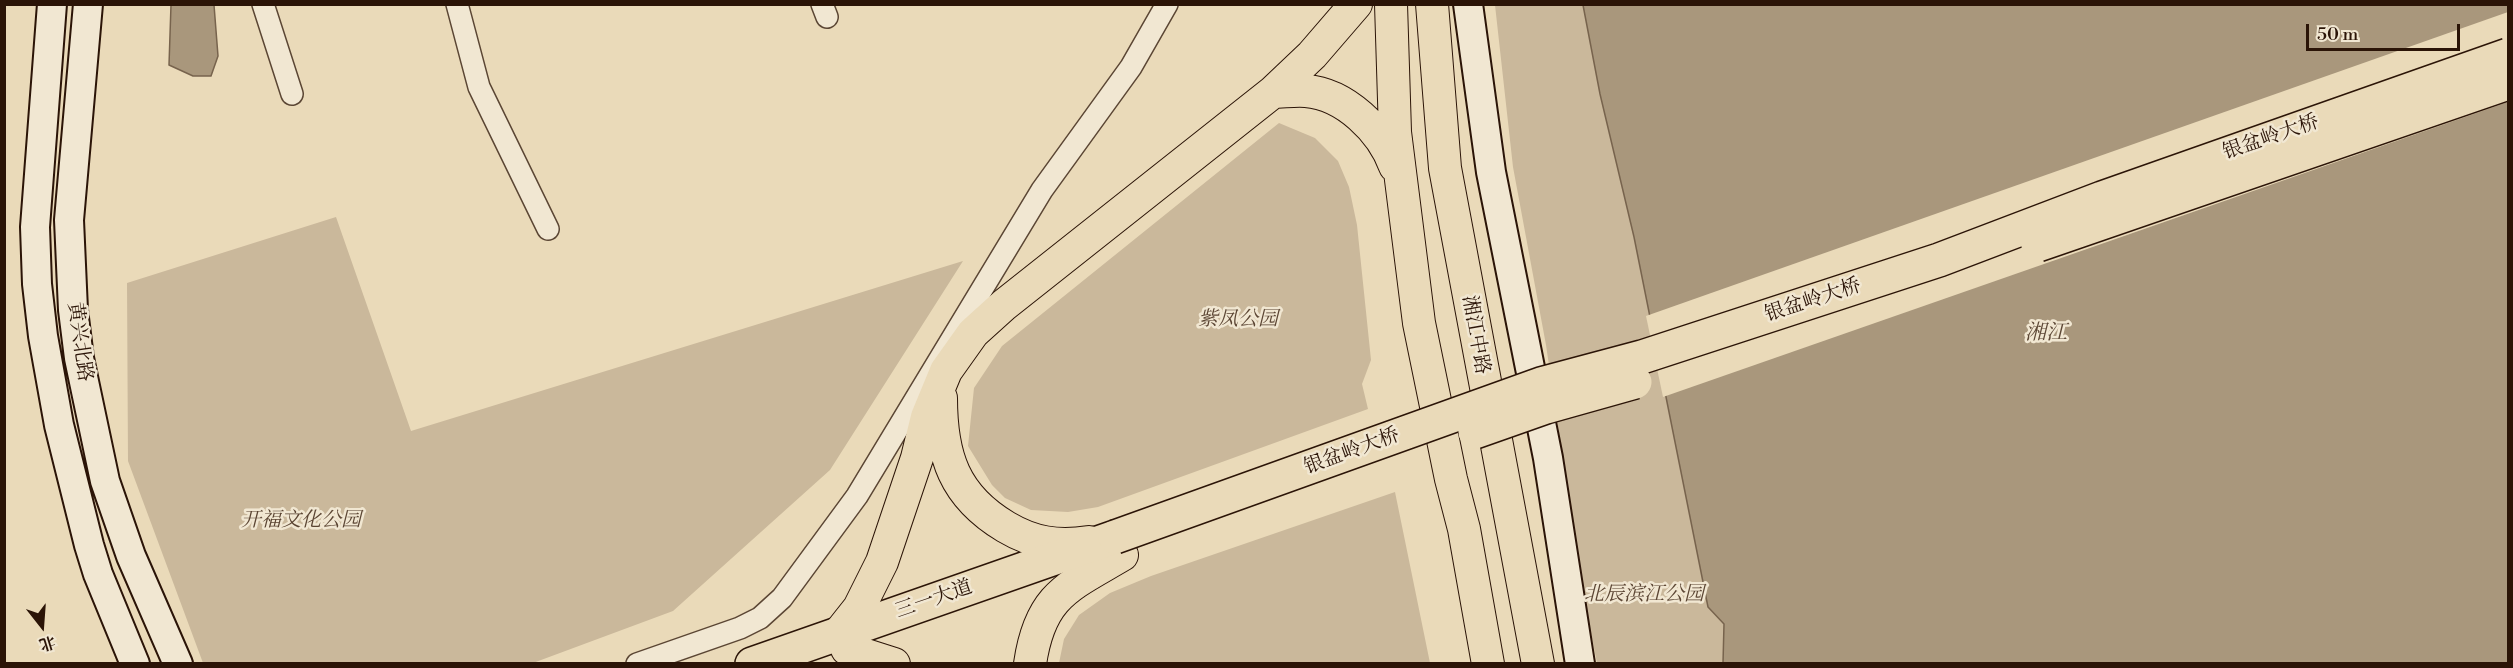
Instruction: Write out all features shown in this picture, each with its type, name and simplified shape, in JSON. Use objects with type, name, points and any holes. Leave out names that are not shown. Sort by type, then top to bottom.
[{"type":"highway","name":"银盆岭大桥","points":[[1118,546],[1541,384],[1642,357],[1939,260],[2102,198],[2508,55]]},
{"type":"highway","name":"银盆岭大桥","points":[[1118,546],[1546,407],[1647,379],[2508,83]]},
{"type":"highway","name":"三一大道","points":[[752,663],[844,641],[1118,546]]},
{"type":"highway","name":"三一大道","points":[[809,663],[844,641]]},
{"type":"main road","name":"黄兴北路","points":[[52,4],[35,227],[37,284],[42,326],[59,424],[78,506],[98,574],[135,663]]},
{"type":"main road","name":"黄兴北路","points":[[88,4],[69,220],[73,310],[78,348],[105,481],[131,556],[177,663]]},
{"type":"main road","points":[[894,663],[844,641],[882,562],[917,458],[927,417],[946,370],[973,333],[1004,305],[1273,92],[1312,55],[1356,4]]},
{"type":"main road","points":[[1391,4],[1395,132],[1419,323],[1451,479],[1464,529],[1488,663]]},
{"type":"main road","name":"湘江中路","points":[[1432,4],[1445,168],[1538,663]]},
{"type":"main road","points":[[1468,4],[1491,172],[1546,446],[1580,663]]},
{"type":"main road","points":[[1273,92],[1305,90],[1323,94],[1355,112],[1389,149],[1400,182]]},
{"type":"main road","points":[[946,370],[941,407],[945,449],[961,489],[971,501],[999,523],[1018,534],[1042,543],[1118,546]]},
{"type":"main road","points":[[1030,663],[1039,625],[1053,600],[1118,546]]},
{"type":"street","points":[[263,4],[292,94]]},
{"type":"street","points":[[457,4],[479,87],[548,229]]},
{"type":"street","points":[[637,663],[740,628],[759,618],[782,598],[857,496],[1042,190],[1131,67],[1167,4]]},
{"type":"green space","name":"北辰滨江公园","points":[[1495,5],[1583,5],[1600,94],[1634,237],[1708,607],[1724,624],[1723,663],[1597,663],[1582,589],[1546,345],[1513,167]]},
{"type":"green space","name":"紫凤公园","points":[[1279,123],[1315,138],[1338,161],[1349,187],[1357,225],[1371,360],[1362,384],[1368,409],[1098,507],[1068,512],[1031,510],[1005,498],[992,485],[968,446],[974,388],[1002,346]]},
{"type":"green space","name":"开福文化公园","points":[[336,217],[411,431],[963,261],[830,470],[673,611],[533,663],[203,663],[128,461],[127,283]]},
{"type":"green space","points":[[1395,492],[1430,663],[1059,663],[1064,639],[1079,615],[1110,593],[1151,576]]},
{"type":"water","points":[[171,5],[214,5],[218,56],[211,76],[193,76],[169,65]]},
{"type":"water","name":"湘江","points":[[1583,5],[2508,5],[2508,663],[1723,663],[1724,624],[1708,607],[1634,237],[1600,94]]},
{"type":"pier","points":[[2508,12],[2508,102],[1663,397],[1646,316]]}]
